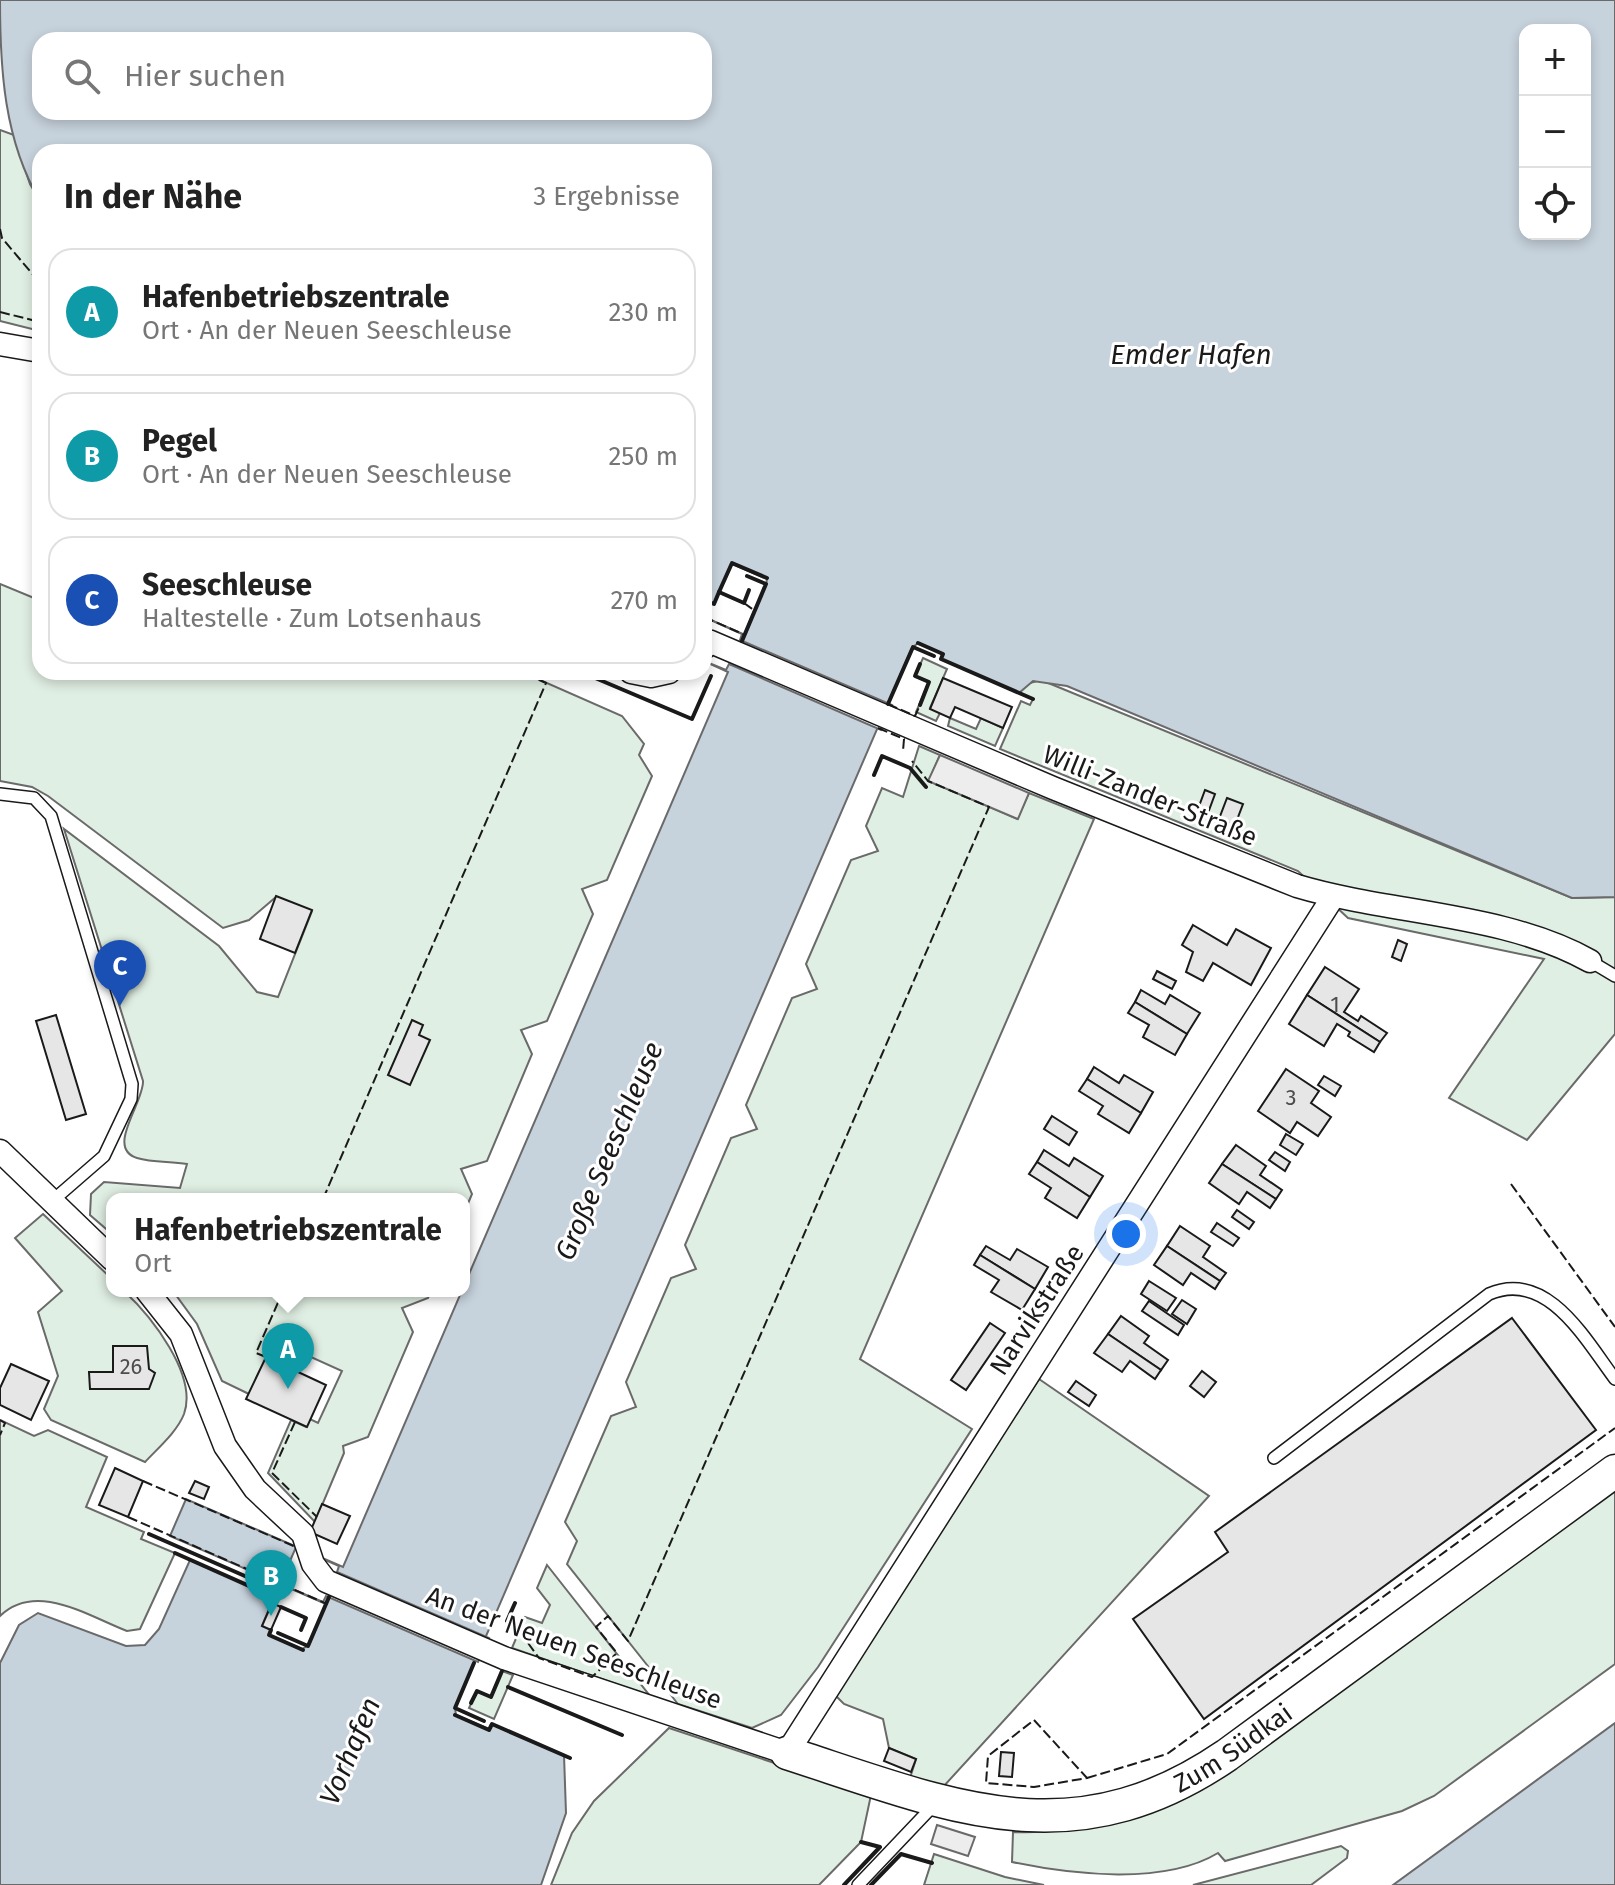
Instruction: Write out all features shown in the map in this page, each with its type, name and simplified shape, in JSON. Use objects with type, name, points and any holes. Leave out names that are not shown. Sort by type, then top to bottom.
[{"type":"street","points":[[0,344],[32,350]]},
{"type":"street","name":"Willi-Zander-Straße","points":[[712,647],[1297,886],[1333,897],[1544,938],[1590,961]]},
{"type":"street","name":"Narvikstraße","points":[[787,1753],[1333,897]]},
{"type":"street","points":[[0,1151],[106,1253]]},
{"type":"street","name":"An der Neuen Seeschleuse","points":[[152,1297],[181,1334],[214,1424],[236,1465],[255,1489],[303,1534],[316,1571],[332,1585],[484,1650],[587,1689],[787,1753]]},
{"type":"street","name":"Zum Südkai","points":[[787,1753],[937,1802],[995,1814],[1058,1815],[1122,1804],[1171,1788],[1227,1755],[1615,1471]]},
{"type":"lane","points":[[0,794],[34,798],[51,816],[132,1084],[131,1099],[104,1156],[51,1203]]},
{"type":"lane","points":[[1590,961],[1615,976]]},
{"type":"lane","points":[[1274,1458],[1489,1294],[1507,1286],[1527,1288],[1560,1310],[1615,1379]]},
{"type":"lane","points":[[858,1885],[937,1802]]},
{"type":"green space","points":[[0,130],[14,135],[32,187],[32,329],[0,321]]},
{"type":"green space","points":[[0,584],[32,597],[32,680],[540,680],[622,716],[644,744],[639,755],[652,776],[607,880],[582,889],[593,914],[547,1021],[521,1030],[532,1054],[487,1161],[461,1169],[472,1194],[470,1199],[470,1193],[106,1193],[106,1229],[90,1215],[91,1194],[104,1182],[180,1188],[187,1164],[137,1158],[128,1153],[125,1145],[128,1124],[143,1081],[64,829],[219,946],[257,992],[278,997],[312,911],[276,897],[249,920],[223,928],[48,796],[32,787],[0,781]]},
{"type":"green space","points":[[923,658],[947,669],[930,708],[940,713],[936,721],[916,712],[929,682],[915,676]]},
{"type":"green space","points":[[1041,680],[1572,898],[1615,897],[1615,1034],[1527,1140],[1449,1098],[1544,959],[1348,918],[1298,871],[1000,749],[1021,701],[1030,705],[1033,699],[1019,693],[1026,684]]},
{"type":"green space","points":[[950,718],[976,729],[981,718],[1003,728],[995,746],[948,726]]},
{"type":"green space","points":[[919,746],[940,755],[929,781],[1017,819],[1029,793],[1094,819],[860,1359],[972,1429],[818,1667],[781,1715],[752,1728],[678,1704],[567,1564],[577,1541],[565,1522],[611,1416],[636,1407],[626,1382],[671,1278],[696,1269],[685,1245],[731,1138],[757,1129],[746,1105],[792,998],[817,989],[806,964],[851,860],[878,851],[866,826],[882,788],[903,797]]},
{"type":"green space","points":[[43,1214],[106,1273],[106,1297],[130,1297],[169,1347],[184,1382],[187,1399],[184,1414],[172,1433],[145,1462],[51,1420],[44,1409],[58,1376],[38,1312],[62,1291],[15,1238]]},
{"type":"green space","points":[[177,1297],[428,1297],[402,1308],[413,1332],[368,1437],[343,1446],[344,1453],[315,1522],[268,1473],[291,1420],[306,1427],[310,1419],[318,1423],[342,1371],[300,1352],[292,1369],[249,1394],[222,1381],[197,1324]]},
{"type":"green space","points":[[1039,1379],[1209,1496],[943,1787],[910,1778],[916,1759],[889,1748],[883,1719],[844,1704],[835,1695]]},
{"type":"green space","points":[[0,1420],[34,1436],[48,1430],[107,1457],[86,1507],[144,1532],[141,1539],[175,1553],[140,1629],[127,1631],[79,1610],[46,1601],[30,1601],[14,1606],[0,1616]]},
{"type":"green space","points":[[1615,1489],[1615,1664],[1434,1796],[1402,1811],[1225,1861],[1218,1853],[1172,1870],[1090,1873],[1012,1862],[1013,1832],[1062,1830],[1114,1819],[1165,1803],[1210,1784]]},
{"type":"green space","points":[[547,1565],[650,1696],[512,1648],[525,1617],[542,1623],[550,1605],[537,1588]]},
{"type":"green space","points":[[502,1671],[513,1675],[494,1719],[469,1708],[477,1691],[491,1697]]},
{"type":"green space","points":[[669,1728],[871,1795],[861,1842],[819,1885],[551,1885],[572,1833],[594,1801]]},
{"type":"green space","points":[[1341,1846],[1348,1851],[1347,1858],[1311,1885],[1193,1885]]},
{"type":"green space","points":[[934,1854],[1005,1877],[1044,1885],[924,1885]]},
{"type":"shaded area","points":[[940,755],[1029,793],[1018,819],[928,781]]},
{"type":"shaded area","points":[[937,1825],[975,1837],[968,1856],[931,1844]]},
{"type":"water","name":"Emder Hafen","points":[[0,0],[1615,0],[1615,897],[1572,898],[1067,686],[1033,681],[1019,693],[941,659],[943,654],[918,643],[912,648],[455,1708],[456,1715],[489,1729],[492,1724],[564,1755],[566,1813],[541,1885],[0,1885],[0,1663],[19,1625],[38,1613],[126,1646],[145,1645],[159,1629],[190,1560],[274,1597],[262,1626],[271,1630],[269,1635],[302,1649],[309,1645],[326,1604],[170,1536],[186,1499],[343,1567],[459,1297],[470,1297],[470,1272],[728,672],[712,665],[712,621],[745,635],[766,585],[767,579],[732,564],[712,603],[712,144],[32,144],[32,186],[19,154],[6,104]]},
{"type":"water","points":[[1615,1723],[1615,1885],[1393,1885]]},
{"type":"pier","points":[[712,621],[742,634],[740,640],[892,705],[881,730],[729,664],[726,670],[712,664]]},
{"type":"pier","points":[[296,1547],[339,1566],[337,1572],[489,1638],[478,1662],[326,1596],[323,1602],[280,1584]]},
{"type":"building","points":[[943,678],[1012,707],[1003,728],[955,707],[950,718],[930,709]]},
{"type":"building","points":[[1205,790],[1215,794],[1208,813],[1198,809]]},
{"type":"building","points":[[1227,798],[1243,804],[1235,825],[1219,819]]},
{"type":"building","points":[[276,896],[312,910],[295,953],[260,939]]},
{"type":"building","points":[[1193,925],[1227,945],[1236,929],[1271,948],[1251,985],[1213,963],[1203,981],[1186,972],[1193,952],[1182,945]]},
{"type":"building","points":[[1398,940],[1407,944],[1401,961],[1392,957]]},
{"type":"building","points":[[1325,967],[1359,989],[1344,1012],[1358,1021],[1361,1016],[1387,1033],[1380,1042],[1307,995]]},
{"type":"building","points":[[1157,971],[1176,981],[1172,989],[1153,979]]},
{"type":"building","points":[[1141,990],[1165,1004],[1170,995],[1200,1013],[1187,1034],[1135,1002]]},
{"type":"building","points":[[1307,995],[1380,1042],[1374,1052],[1348,1036],[1350,1032],[1337,1024],[1324,1046],[1289,1024]]},
{"type":"building","points":[[1135,1002],[1187,1034],[1175,1055],[1143,1037],[1149,1025],[1128,1013]]},
{"type":"building","points":[[56,1015],[86,1114],[66,1120],[36,1021]]},
{"type":"building","points":[[412,1020],[423,1025],[419,1035],[430,1040],[410,1085],[388,1075]]},
{"type":"building","points":[[1094,1067],[1119,1083],[1124,1075],[1153,1092],[1141,1113],[1087,1079]]},
{"type":"building","points":[[1286,1069],[1319,1091],[1311,1103],[1331,1117],[1318,1136],[1297,1122],[1290,1133],[1258,1111]]},
{"type":"building","points":[[1324,1076],[1341,1086],[1335,1096],[1318,1085]]},
{"type":"building","points":[[1087,1079],[1141,1113],[1129,1133],[1098,1114],[1103,1106],[1079,1091]]},
{"type":"building","points":[[1052,1116],[1077,1132],[1069,1145],[1044,1129]]},
{"type":"building","points":[[1286,1134],[1303,1144],[1296,1155],[1280,1145]]},
{"type":"building","points":[[1236,1145],[1266,1166],[1260,1175],[1282,1190],[1276,1199],[1222,1164]]},
{"type":"building","points":[[1044,1150],[1069,1166],[1074,1158],[1103,1176],[1090,1197],[1037,1162]]},
{"type":"building","points":[[1275,1152],[1290,1162],[1285,1171],[1269,1160]]},
{"type":"building","points":[[1037,1162],[1090,1197],[1077,1218],[1045,1198],[1051,1188],[1029,1174]]},
{"type":"building","points":[[1222,1164],[1276,1199],[1270,1208],[1247,1192],[1239,1204],[1209,1183]]},
{"type":"building","points":[[1237,1210],[1254,1222],[1249,1229],[1232,1217]]},
{"type":"building","points":[[1217,1223],[1239,1238],[1233,1246],[1211,1232]]},
{"type":"building","points":[[1180,1226],[1210,1246],[1203,1257],[1226,1273],[1220,1281],[1167,1246]]},
{"type":"building","points":[[986,1246],[1010,1260],[1017,1249],[1048,1267],[1035,1289],[980,1255]]},
{"type":"building","points":[[1167,1246],[1220,1281],[1215,1289],[1191,1273],[1183,1285],[1154,1265]]},
{"type":"building","points":[[980,1255],[1035,1289],[1022,1310],[991,1292],[999,1280],[974,1265]]},
{"type":"building","points":[[1149,1281],[1176,1298],[1167,1311],[1141,1294]]},
{"type":"building","points":[[1182,1300],[1196,1309],[1187,1324],[1172,1314]]},
{"type":"building","points":[[1149,1301],[1184,1325],[1178,1335],[1142,1311]]},
{"type":"building","points":[[1121,1316],[1149,1336],[1144,1343],[1168,1360],[1161,1370],[1108,1334]]},
{"type":"building","points":[[1512,1318],[1596,1430],[1204,1719],[1133,1619],[1228,1552],[1215,1532]]},
{"type":"building","points":[[990,1323],[1005,1333],[966,1390],[951,1380]]},
{"type":"building","points":[[1108,1334],[1161,1370],[1155,1379],[1130,1361],[1122,1372],[1094,1353]]},
{"type":"building","points":[[113,1346],[147,1346],[149,1369],[155,1373],[149,1389],[90,1389],[89,1372],[113,1372]]},
{"type":"building","points":[[266,1357],[326,1385],[307,1427],[246,1399]]},
{"type":"building","points":[[11,1364],[49,1381],[31,1420],[0,1405],[0,1388]]},
{"type":"building","points":[[1202,1371],[1216,1382],[1204,1397],[1190,1386]]},
{"type":"building","points":[[1076,1381],[1096,1395],[1089,1406],[1068,1392]]},
{"type":"building","points":[[115,1468],[143,1481],[128,1517],[99,1505]]},
{"type":"building","points":[[195,1481],[209,1487],[204,1499],[189,1493]]},
{"type":"building","points":[[322,1504],[350,1516],[337,1544],[310,1532]]},
{"type":"building","points":[[272,1603],[281,1607],[271,1630],[262,1626]]},
{"type":"building","points":[[889,1748],[916,1759],[911,1772],[884,1761]]},
{"type":"building","points":[[1001,1752],[1014,1753],[1012,1777],[999,1776]]},
{"type":"fence","points":[[0,229],[2,238],[32,274]]},
{"type":"fence","points":[[0,312],[32,320]]},
{"type":"fence","points":[[744,603],[755,611]]},
{"type":"fence","points":[[712,621],[745,635]]},
{"type":"fence","points":[[326,1193],[546,683],[539,680]]},
{"type":"fence","points":[[888,704],[915,716],[920,705]]},
{"type":"fence","points":[[878,728],[904,739],[903,751]]},
{"type":"fence","points":[[528,1643],[539,1658],[592,1677],[617,1653],[596,1627],[608,1616],[628,1641],[989,807],[928,781],[912,761]]},
{"type":"fence","points":[[1511,1184],[1615,1327]]},
{"type":"fence","points":[[266,1357],[256,1353],[280,1297]]},
{"type":"fence","points":[[0,1420],[5,1423],[0,1435]]},
{"type":"fence","points":[[295,1422],[272,1473],[317,1517]]},
{"type":"fence","points":[[1087,1778],[1167,1754],[1615,1428]]},
{"type":"fence","points":[[143,1481],[296,1547]]},
{"type":"fence","points":[[128,1517],[327,1604]]},
{"type":"fence","points":[[1034,1720],[1087,1778],[1034,1787],[986,1783],[988,1756],[1034,1720]]},
{"type":"wall","points":[[719,592],[732,563],[767,578]]},
{"type":"wall","points":[[742,641],[766,584],[747,576]]},
{"type":"wall","points":[[712,603],[719,592],[744,603],[749,590]]},
{"type":"wall","points":[[918,643],[943,654],[941,659],[1033,699]]},
{"type":"wall","points":[[888,704],[913,647],[934,656]]},
{"type":"wall","points":[[920,664],[915,676],[929,682],[920,705]]},
{"type":"wall","points":[[600,680],[692,719],[709,680]]},
{"type":"wall","points":[[874,775],[882,756],[910,768],[926,787]]},
{"type":"wall","points":[[149,1534],[277,1590]]},
{"type":"wall","points":[[175,1553],[274,1597],[272,1603]]},
{"type":"wall","points":[[278,1633],[308,1646],[329,1597]]},
{"type":"wall","points":[[515,1603],[507,1621],[533,1632]]},
{"type":"wall","points":[[281,1607],[306,1618],[301,1630]]},
{"type":"wall","points":[[271,1630],[269,1635],[303,1650]]},
{"type":"wall","points":[[474,1663],[455,1708],[484,1721]]},
{"type":"wall","points":[[471,1703],[477,1691],[491,1697],[502,1671]]},
{"type":"wall","points":[[508,1687],[622,1735]]},
{"type":"wall","points":[[455,1715],[489,1730],[492,1724],[570,1758]]},
{"type":"wall","points":[[844,1885],[880,1847],[861,1842]]},
{"type":"wall","points":[[871,1885],[901,1854],[932,1863]]},
{"type":"place","name":"Seeschleuse","points":[[120,1006]]},
{"type":"place","name":"Hafenbetriebszentrale","points":[[288,1389]]},
{"type":"place","name":"Pegel","points":[[271,1616]]},
{"type":"water label","name":"Große Seeschleuse","points":[[609,1151]]},
{"type":"water label","name":"Vorhafen","points":[[350,1751]]}]
